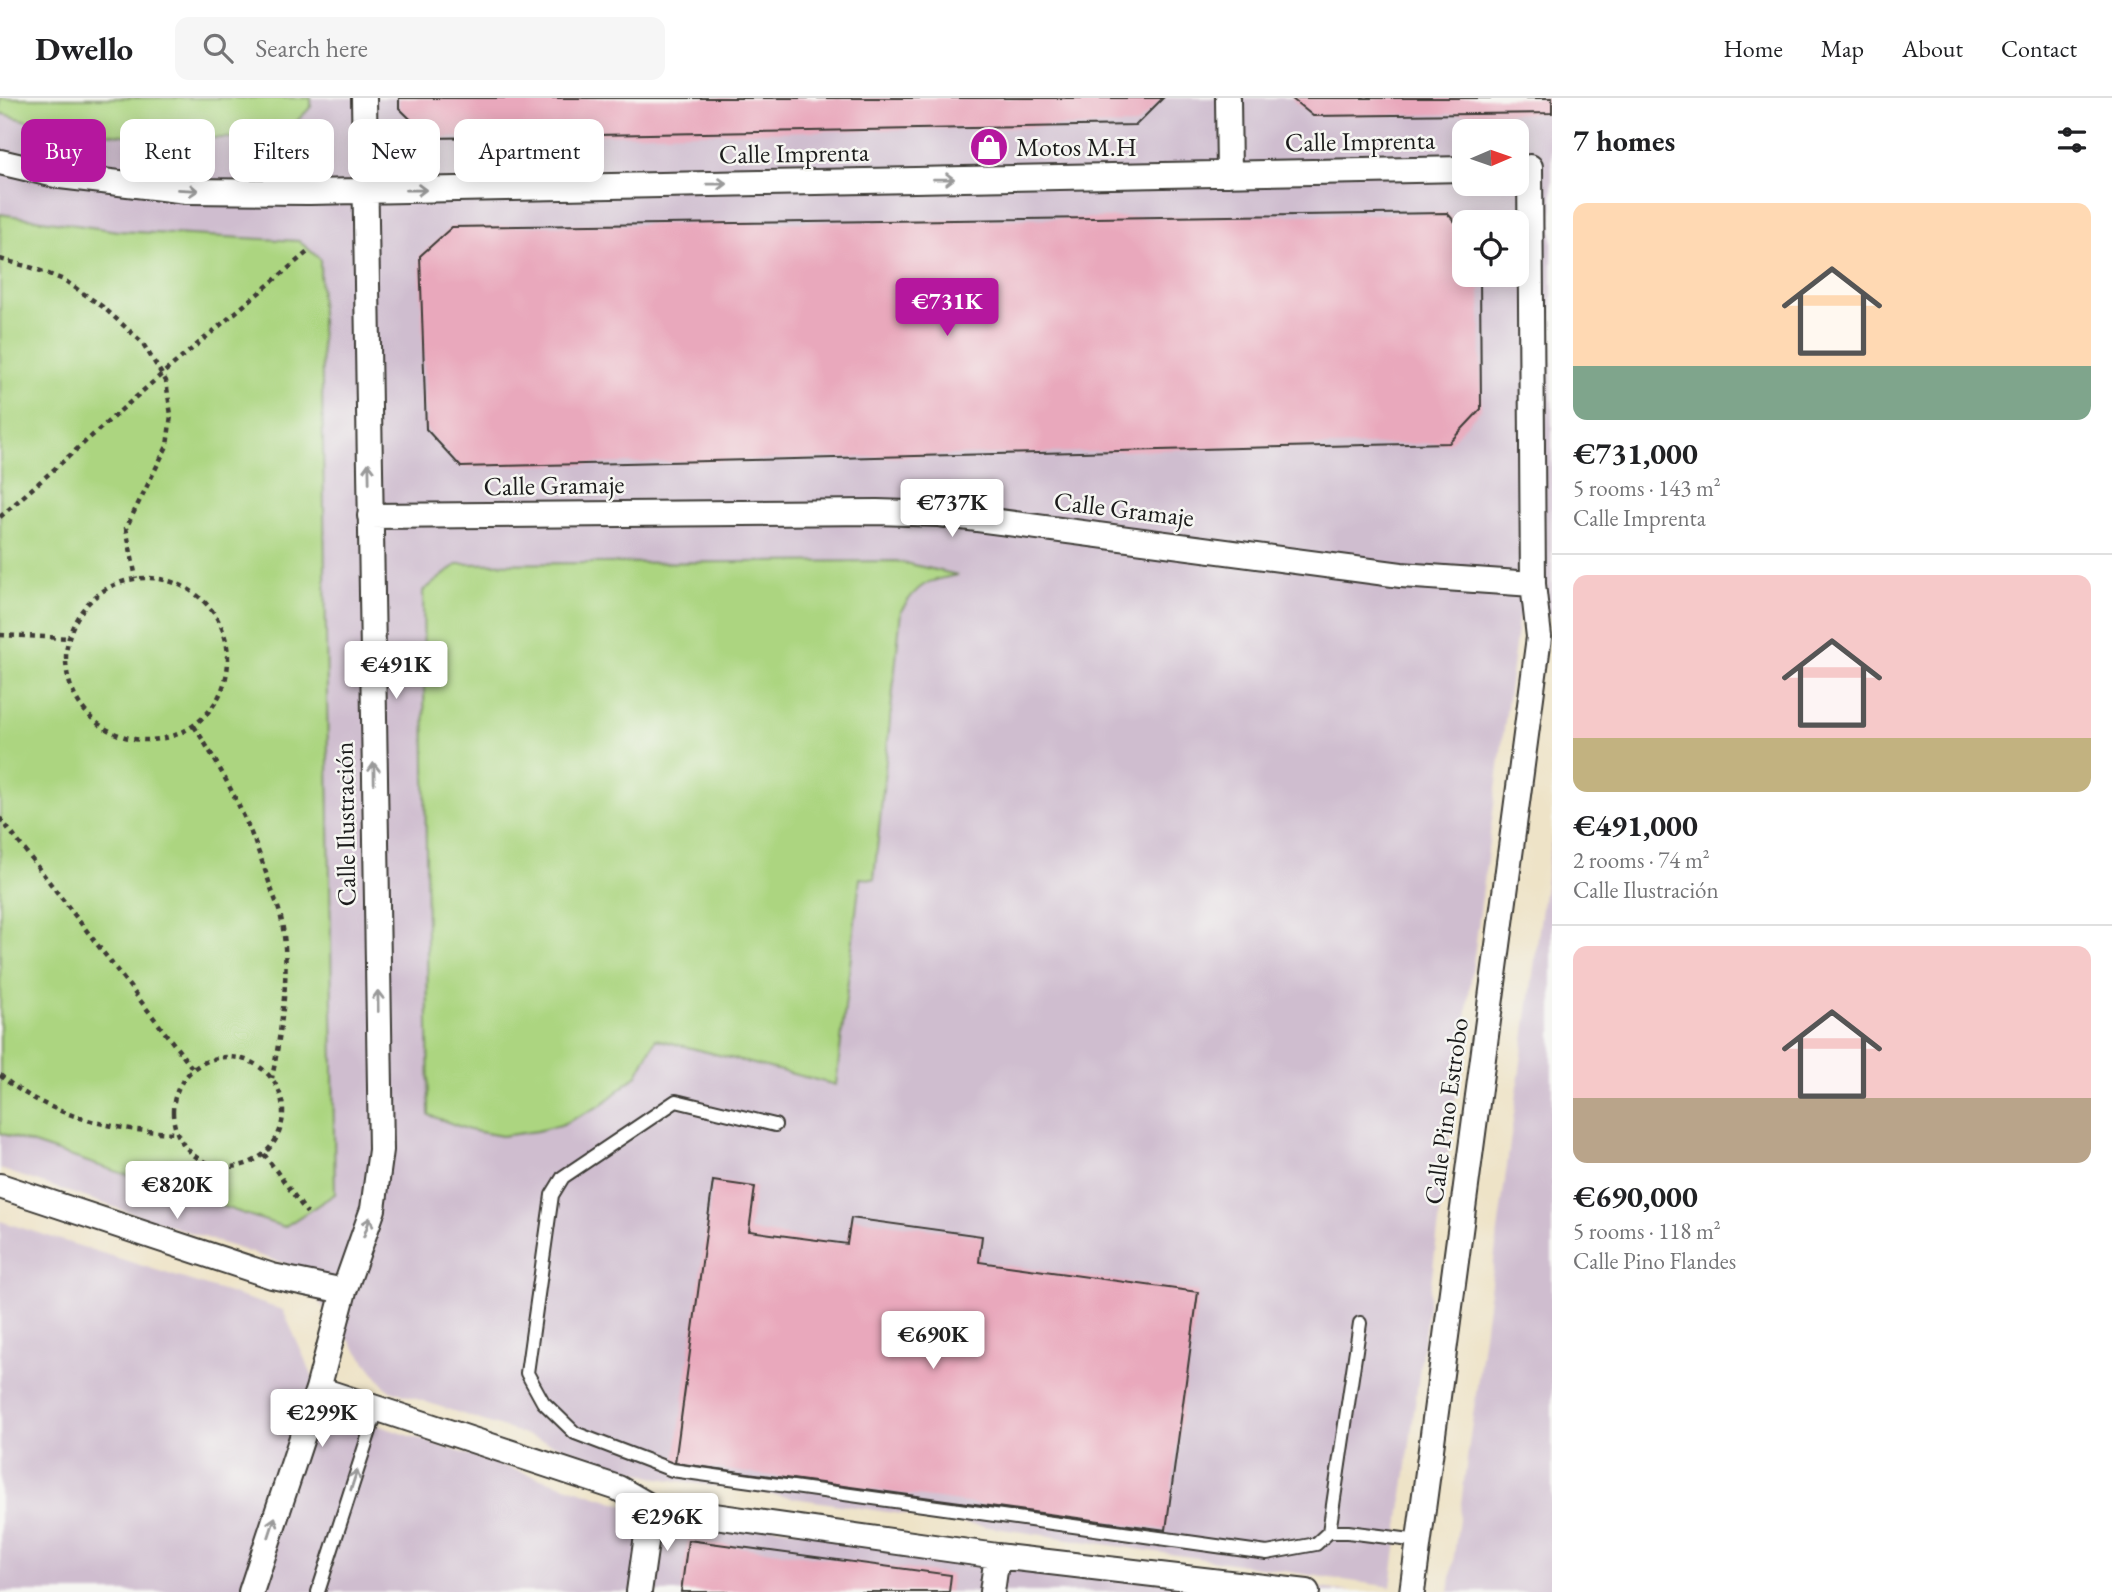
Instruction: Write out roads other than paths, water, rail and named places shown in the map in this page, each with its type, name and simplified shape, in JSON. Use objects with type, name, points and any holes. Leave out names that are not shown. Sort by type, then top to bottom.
[{"type":"street","name":"Calle Ilustración","points":[[251,1592],[318,1389],[344,1292],[373,1209],[381,1150],[364,98]]},
{"type":"street","points":[[1228,98],[1229,174]]},
{"type":"street","name":"Calle Imprenta","points":[[0,162],[60,176],[187,191],[366,191],[1452,169]]},
{"type":"street","name":"Calle Pino Estrobo","points":[[1412,1592],[1539,637],[1532,584],[1542,467],[1533,167]]},
{"type":"street","name":"Calle Gramaje","points":[[370,516],[877,512],[939,514],[1401,575],[1532,584]]},
{"type":"street","points":[[0,1186],[272,1276],[344,1292]]},
{"type":"street","points":[[318,1389],[618,1488],[651,1507],[997,1556],[1307,1592]]},
{"type":"street","points":[[639,1592],[651,1507]]},
{"type":"street","points":[[992,1592],[997,1556]]},
{"type":"lane","points":[[775,1125],[676,1101],[563,1177],[552,1195],[527,1373],[543,1402],[576,1433],[672,1470],[1267,1553],[1316,1544],[1329,1532],[1360,1323]]},
{"type":"lane","points":[[318,1592],[377,1409]]},
{"type":"lane","points":[[1329,1532],[1419,1541]]},
{"type":"place","name":"Motos M.H","points":[[989,147]]}]
